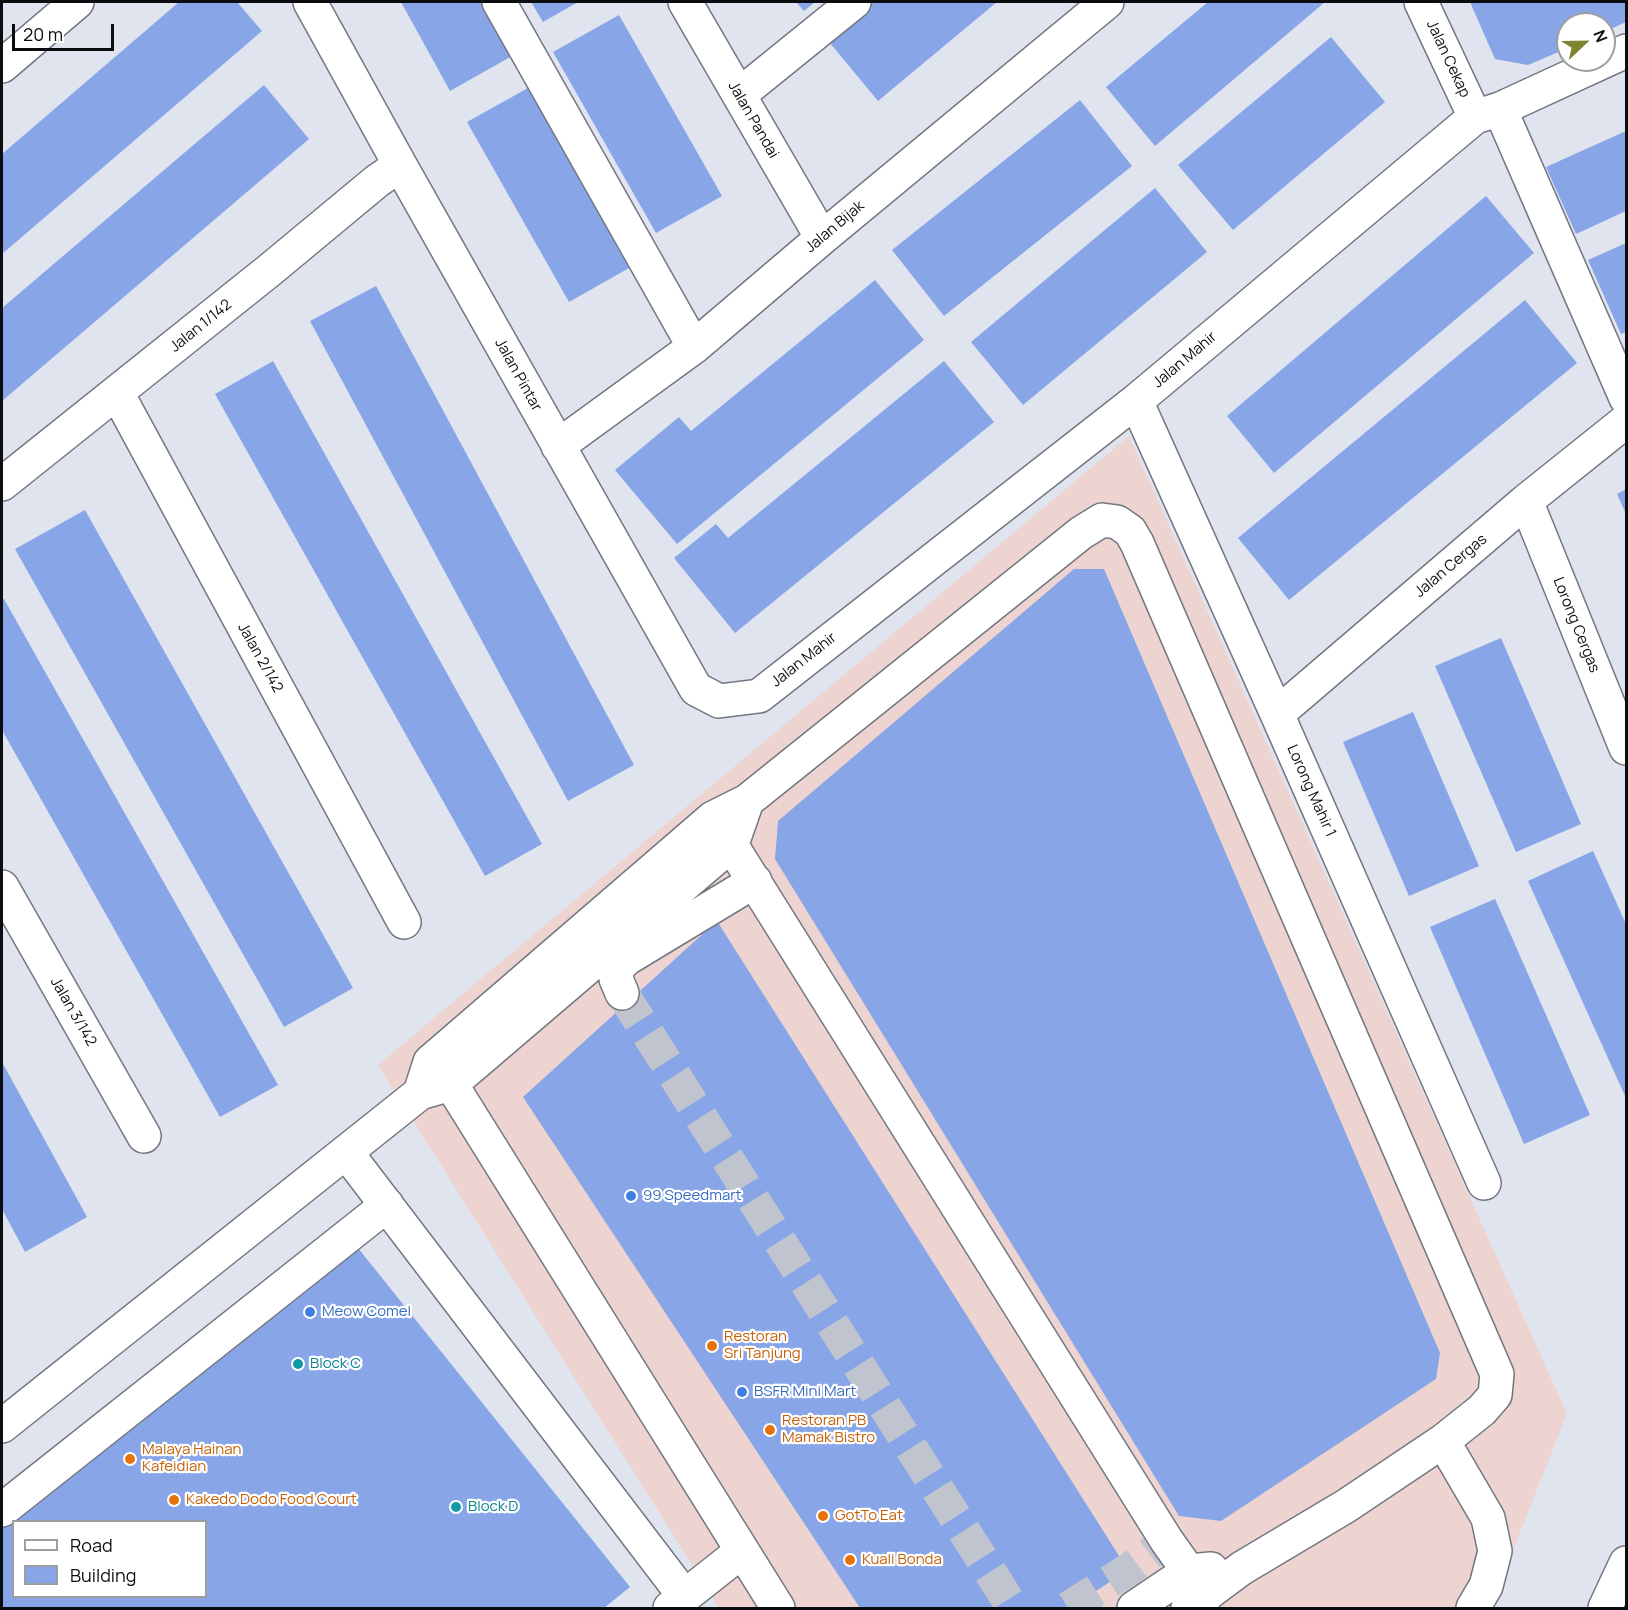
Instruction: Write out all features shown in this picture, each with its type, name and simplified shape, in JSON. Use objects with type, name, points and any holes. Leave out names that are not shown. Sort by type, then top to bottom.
[{"type":"main road","points":[[2,66],[77,2]]},
{"type":"main road","name":"Jalan Pintar","points":[[310,2],[696,689],[719,701],[759,696]]},
{"type":"main road","points":[[499,2],[694,347]]},
{"type":"main road","name":"Jalan Pandai","points":[[685,2],[822,238]]},
{"type":"main road","points":[[739,95],[854,2]]},
{"type":"main road","name":"Jalan Bijak","points":[[558,446],[694,347],[1107,2]]},
{"type":"main road","name":"Jalan Cekap","points":[[1421,2],[1487,113],[1626,398]]},
{"type":"main road","name":"Jalan Mahir","points":[[759,696],[1136,401],[1487,113],[1626,51]]},
{"type":"main road","name":"Jalan 1/142","points":[[2,484],[271,269],[377,181],[400,165]]},
{"type":"main road","name":"Jalan 2/142","points":[[117,393],[404,922]]},
{"type":"main road","name":"Lorong Mahir 1","points":[[1136,401],[1484,1183]]},
{"type":"main road","name":"Jalan Cergas","points":[[1277,714],[1526,501],[1626,421]]},
{"type":"main road","name":"Lorong Cergas","points":[[1526,501],[1626,748]]},
{"type":"main road","points":[[2,1426],[420,1093],[713,818],[747,801],[1081,533],[1102,520],[1117,522],[1130,531],[1156,586],[1497,1374],[1495,1395],[1482,1410],[1443,1441],[1346,1506],[1242,1568],[1194,1592],[1135,1608]]},
{"type":"main road","points":[[440,1073],[732,844],[747,801]]},
{"type":"main road","points":[[713,818],[755,880],[1161,1531],[1194,1592]]},
{"type":"main road","points":[[622,993],[616,979],[618,967],[626,959],[755,880]]},
{"type":"main road","name":"Jalan 3/142","points":[[2,887],[144,1136]]},
{"type":"main road","points":[[440,1073],[777,1608]]},
{"type":"main road","points":[[346,1152],[678,1603],[742,1551]]},
{"type":"main road","points":[[2,1510],[387,1205]]},
{"type":"main road","points":[[1443,1441],[1488,1518],[1495,1551],[1486,1586],[1473,1608]]},
{"type":"main road","points":[[1605,1608],[1626,1563]]},
{"type":"main road","points":[[1620,1608],[1626,1580]]},
{"type":"shaded area","points":[[1129,436],[1567,1414],[1490,1608],[719,1608],[378,1065]]},
{"type":"building","points":[[179,2],[237,2],[262,31],[2,254],[2,154]]},
{"type":"building","points":[[401,2],[482,2],[512,56],[450,91]]},
{"type":"building","points":[[531,2],[578,2],[543,22]]},
{"type":"building","points":[[796,2],[815,2],[804,11]]},
{"type":"building","points":[[867,2],[997,2],[878,101],[825,37]]},
{"type":"building","points":[[1208,2],[1325,2],[1155,146],[1106,87]]},
{"type":"building","points":[[1470,2],[1626,2],[1626,22],[1616,27],[1616,12],[1556,12],[1556,53],[1528,65],[1495,59]]},
{"type":"building","points":[[619,15],[722,196],[656,233],[553,52]]},
{"type":"building","points":[[1331,37],[1385,102],[1233,230],[1178,165]]},
{"type":"building","points":[[264,85],[309,139],[2,401],[2,308]]},
{"type":"building","points":[[528,88],[629,268],[569,302],[467,122]]},
{"type":"building","points":[[1080,100],[1132,166],[944,316],[892,250]]},
{"type":"building","points":[[1626,131],[1626,211],[1576,234],[1546,167]]},
{"type":"building","points":[[1155,188],[1207,252],[1023,405],[971,342]]},
{"type":"building","points":[[1486,196],[1534,253],[1274,473],[1227,416]]},
{"type":"building","points":[[1626,243],[1626,332],[1621,334],[1588,260]]},
{"type":"building","points":[[875,280],[924,340],[677,544],[615,470],[679,417],[691,431]]},
{"type":"building","points":[[376,286],[634,765],[568,801],[310,321]]},
{"type":"building","points":[[1525,300],[1577,363],[1289,600],[1238,538]]},
{"type":"building","points":[[273,361],[542,844],[485,876],[215,394]]},
{"type":"building","points":[[944,361],[994,422],[735,633],[674,558],[716,524],[728,538]]},
{"type":"building","points":[[1626,489],[1626,514],[1617,494]]},
{"type":"building","points":[[85,510],[353,988],[284,1027],[15,549]]},
{"type":"building","points":[[1074,569],[1104,569],[1440,1353],[1436,1379],[1221,1521],[1179,1516],[775,859],[778,821]]},
{"type":"building","points":[[4,599],[278,1085],[220,1117],[2,730],[2,600]]},
{"type":"building","points":[[1501,638],[1581,824],[1516,852],[1435,666]]},
{"type":"building","points":[[1413,712],[1479,866],[1409,896],[1343,742]]},
{"type":"building","points":[[1593,851],[1626,924],[1626,1098],[1528,881]]},
{"type":"building","points":[[1495,899],[1590,1115],[1524,1144],[1430,927]]},
{"type":"building","points":[[717,921],[1128,1570],[1070,1608],[860,1608],[523,1097]]},
{"type":"building","points":[[2,1062],[87,1217],[25,1252],[2,1209]]},
{"type":"building","points":[[354,1243],[630,1587],[604,1608],[2,1608],[2,1527]]},
{"type":"tunnel","points":[[622,993],[1013,1608]]},
{"type":"tunnel","points":[[1068,1608],[1128,1570],[1167,1541]]},
{"type":"place","name":"99 Speedmart","points":[[631,1196]]},
{"type":"place","name":"Meow Comel","points":[[310,1312]]},
{"type":"place","name":"Restoran Sri Tanjung","points":[[712,1346]]},
{"type":"place","name":"Block C","points":[[298,1364]]},
{"type":"place","name":"BSFR Mini Mart","points":[[742,1392]]},
{"type":"place","name":"Restoran PB Mamak Bistro","points":[[770,1430]]},
{"type":"place","name":"Malaya Hainan Kafeidian","points":[[130,1459]]},
{"type":"place","name":"Kakedo Dodo Food Court","points":[[174,1500]]},
{"type":"place","name":"Block D","points":[[456,1507]]},
{"type":"place","name":"GotTo Eat","points":[[823,1516]]},
{"type":"place","name":"Kuali Bonda","points":[[850,1560]]}]
